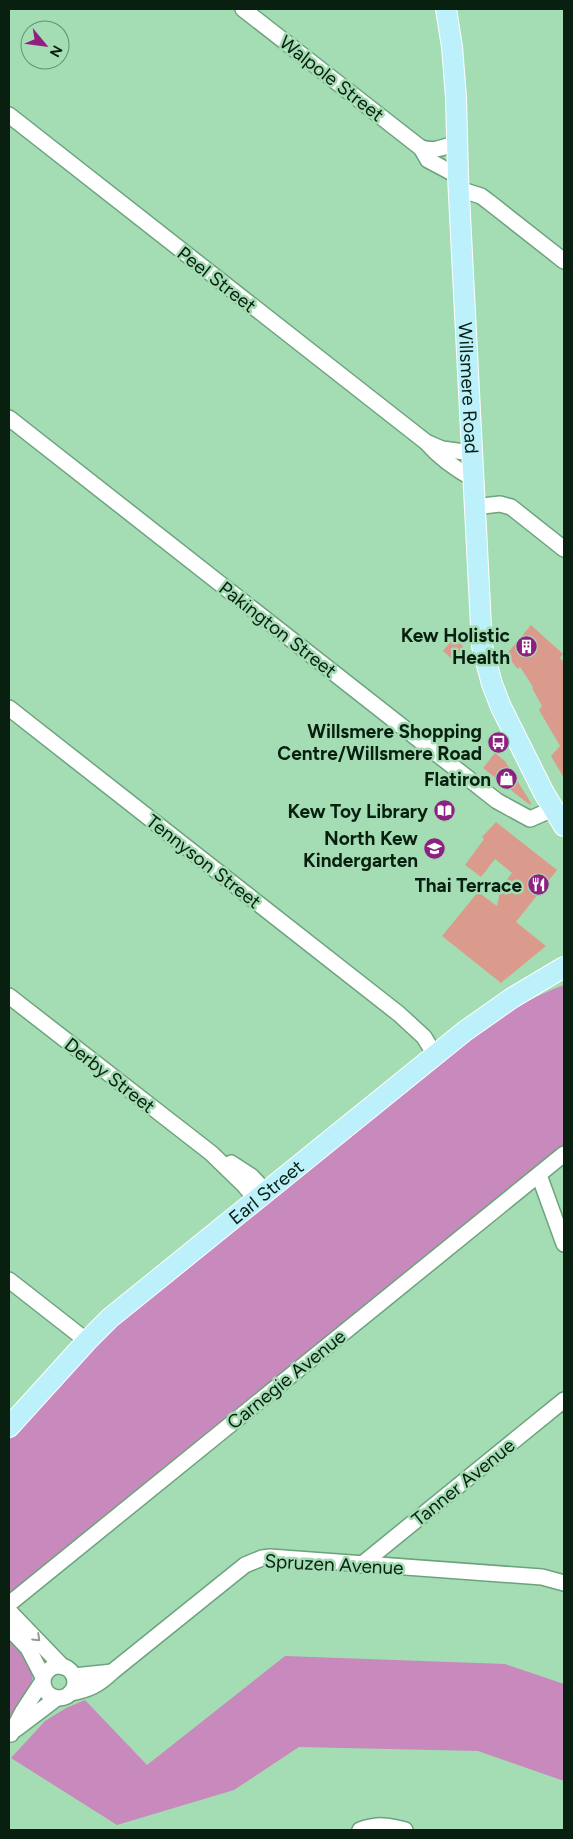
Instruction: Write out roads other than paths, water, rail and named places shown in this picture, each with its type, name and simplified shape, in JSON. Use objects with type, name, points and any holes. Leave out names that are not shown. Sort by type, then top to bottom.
[{"type":"main road","name":"Willsmere Road","points":[[446,9],[452,48],[482,646],[492,684],[501,707],[528,759],[559,809],[564,826]]},
{"type":"main road","name":"Earl Street","points":[[9,1427],[87,1341],[117,1313],[440,1051],[512,998],[564,967]]},
{"type":"main road","name":"Earl Street","points":[[543,980],[564,977]]},
{"type":"street","name":"Walpole Street","points":[[243,9],[421,148],[428,160],[458,183],[481,196],[564,261]]},
{"type":"street","name":"Peel Street","points":[[9,115],[426,442],[441,459],[474,480]]},
{"type":"street","points":[[421,148],[438,150],[457,143]]},
{"type":"street","name":"Pakington Street","points":[[9,418],[497,801],[530,820],[559,809]]},
{"type":"street","name":"Peel Street","points":[[426,442],[442,449],[472,453]]},
{"type":"street","points":[[474,507],[500,504],[511,508],[564,549]]},
{"type":"street","name":"Tennyson Street","points":[[9,708],[399,1014],[433,1033],[440,1051]]},
{"type":"street","name":"Derby Street","points":[[9,996],[211,1153],[237,1166],[250,1176],[261,1196]]},
{"type":"street","name":"Carnegie Avenue","points":[[9,1604],[564,1154]]},
{"type":"street","points":[[539,1175],[564,1244]]},
{"type":"street","points":[[9,1280],[87,1341]]},
{"type":"street","name":"Tanner Avenue","points":[[361,1565],[564,1400]]},
{"type":"street","name":"Spruzen Avenue","points":[[10,1735],[63,1696],[95,1686],[237,1570],[253,1561],[270,1557],[542,1577],[564,1583]]},
{"type":"street","points":[[9,1611],[68,1671],[74,1685],[63,1696],[48,1694],[28,1648],[9,1628]]},
{"type":"street","points":[[10,1735],[49,1669],[54,1667],[68,1671],[112,1672]]},
{"type":"street","points":[[360,1830],[376,1825],[385,1825],[405,1830]]},
{"type":"place","name":"Kew Holistic Health","points":[[526,646]]},
{"type":"place","name":"Willsmere Shopping Centre/Willsmere Road","points":[[498,742]]},
{"type":"place","name":"Flatiron","points":[[507,779]]},
{"type":"place","name":"Kew Toy Library","points":[[444,811]]},
{"type":"place","name":"North Kew Kindergarten","points":[[434,849]]},
{"type":"place","name":"Thai Terrace","points":[[538,885]]}]
